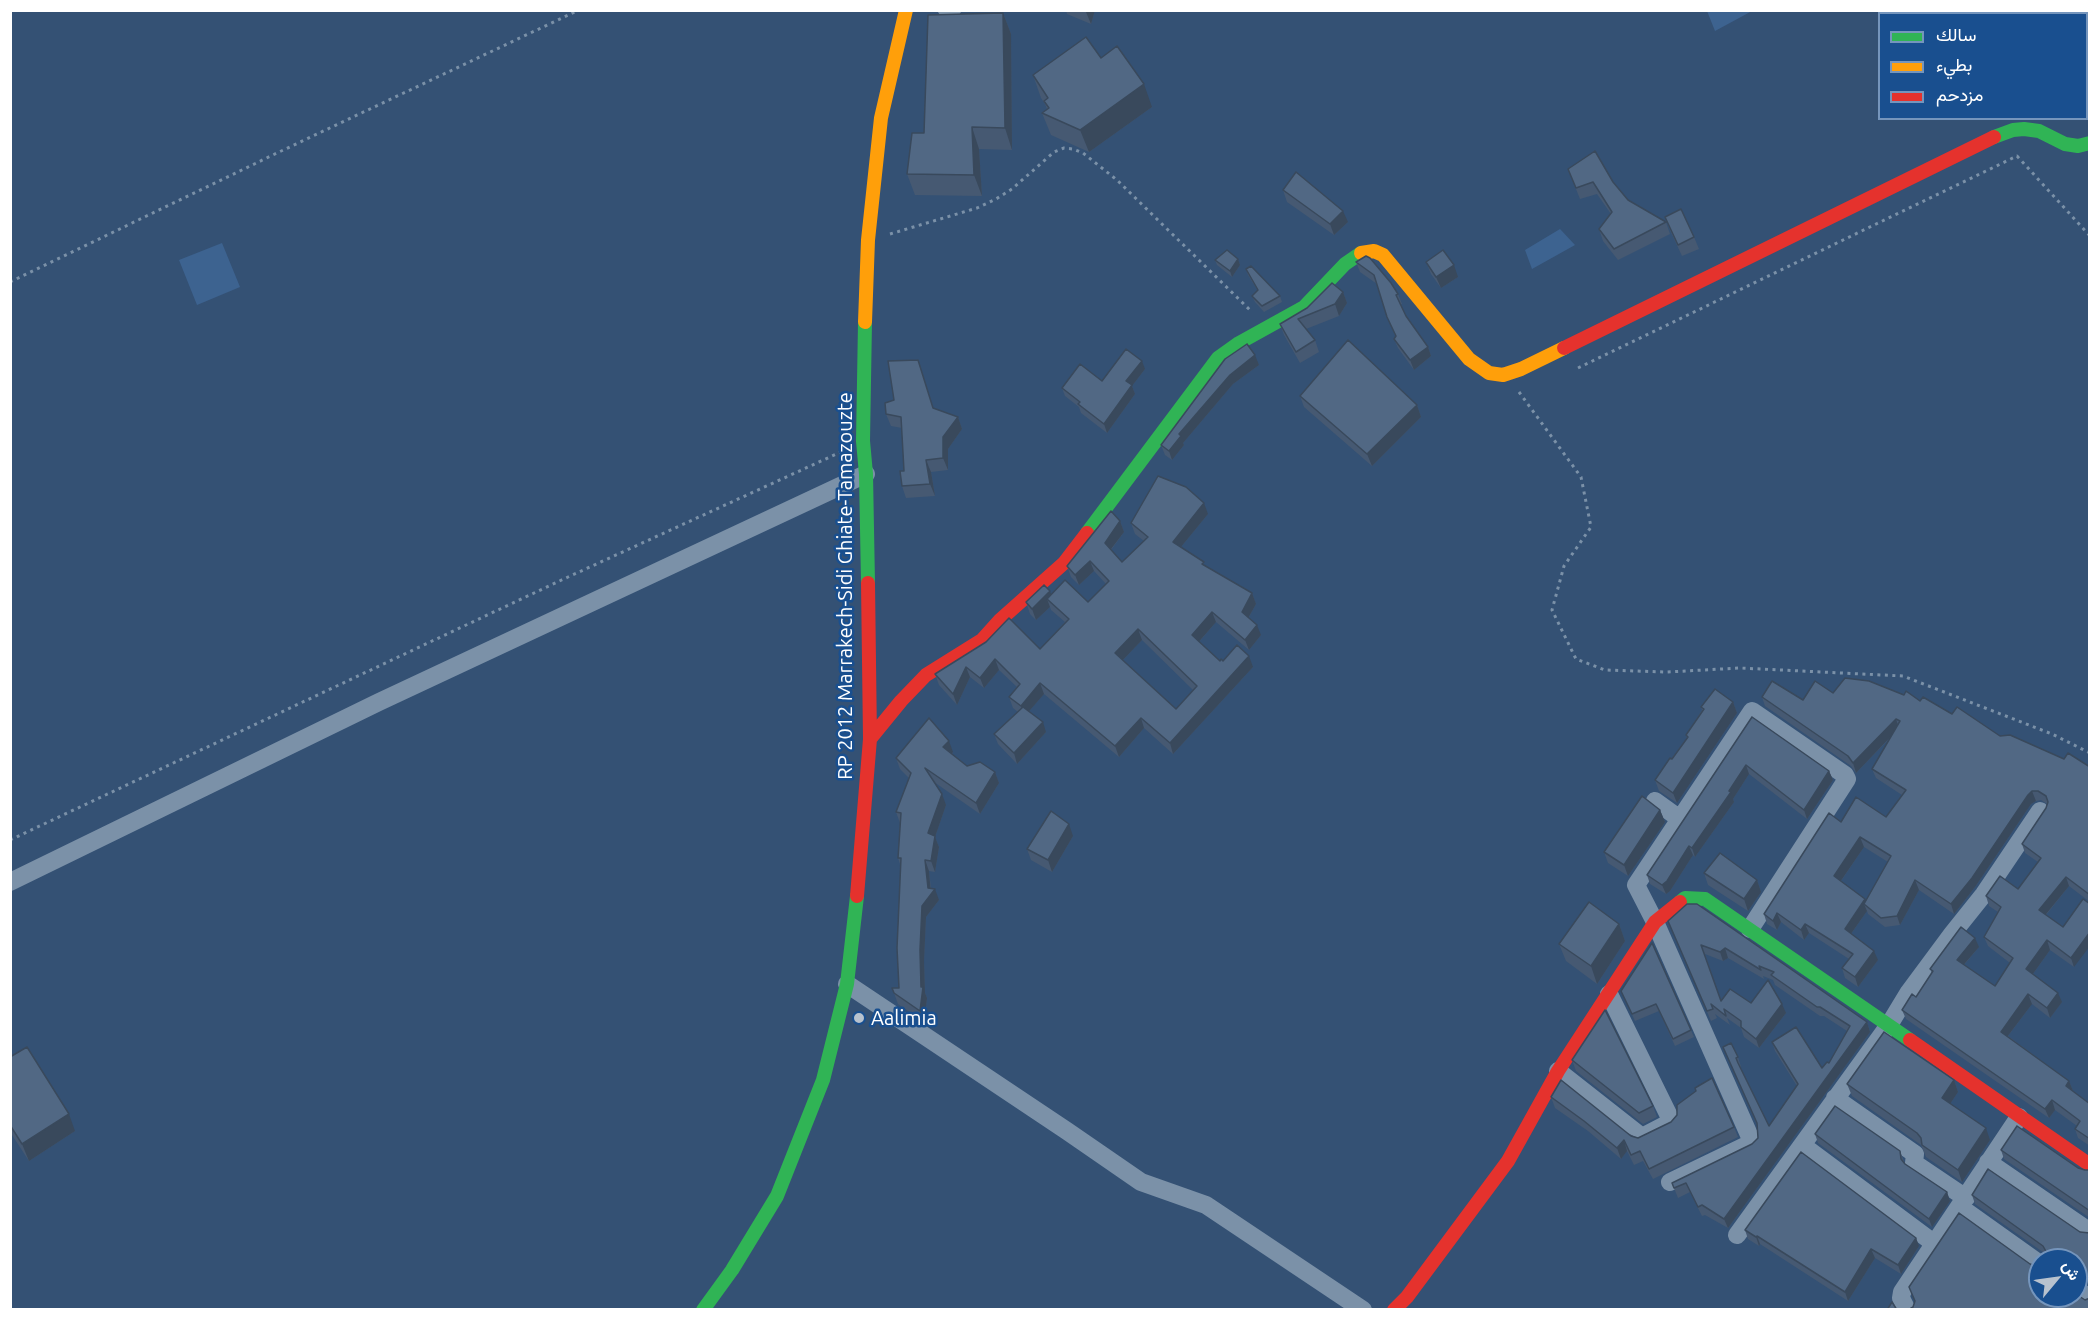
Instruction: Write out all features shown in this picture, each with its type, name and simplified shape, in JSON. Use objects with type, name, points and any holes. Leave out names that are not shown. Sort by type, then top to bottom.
[{"type":"street","name":"RP 2012 Marrakech-Sidi Ghiate-Tamazouzte","points":[[703,1310],[732,1270],[777,1196],[823,1080],[847,984],[860,868],[870,739],[866,474],[863,441],[868,240],[881,118],[906,10]]},
{"type":"street","points":[[870,739],[926,675],[982,640],[1000,620],[1064,563],[1218,358],[1239,343],[1304,307],[1345,264],[1357,255],[1374,251],[1383,255],[1469,359],[1489,373],[1503,375],[1521,369],[1997,136],[2038,125],[2065,144],[2078,146],[2090,143]]},
{"type":"street","points":[[10,882],[379,702],[866,474]]},
{"type":"street","points":[[1670,1182],[1751,1142],[1655,922],[1636,885],[1670,846],[1680,819],[1752,711],[1845,775],[1847,779],[1750,929]]},
{"type":"street","points":[[1655,801],[1680,819]]},
{"type":"street","points":[[1737,1235],[1889,1025],[1909,992],[1984,894],[2040,811]]},
{"type":"street","points":[[1394,1310],[1407,1297],[1508,1161],[1558,1071],[1655,922],[1685,898],[1705,899],[2090,1165]]},
{"type":"street","points":[[847,984],[1140,1182],[1206,1205],[1363,1310]]},
{"type":"street","points":[[1558,1071],[1642,1137],[1671,1120],[1609,994]]},
{"type":"street","points":[[1835,1098],[1915,1154],[1914,1163],[2028,1254]]},
{"type":"street","points":[[1907,1310],[1901,1298],[1902,1292],[2019,1117]]},
{"type":"street","points":[[1802,1145],[1935,1244]]},
{"type":"street","points":[[1988,1162],[2090,1232]]},
{"type":"lane","points":[[942,10],[957,10]]},
{"type":"path","points":[[10,282],[579,10]]},
{"type":"path","points":[[868,240],[996,200],[1054,152],[1064,148],[1072,149],[1083,153],[1117,180],[1267,327]]},
{"type":"path","points":[[1576,369],[2017,156],[2090,236]]},
{"type":"path","points":[[1503,375],[1522,395],[1581,477],[1591,527],[1564,566],[1552,610],[1576,659],[1605,670],[1667,672],[1740,668],[1903,676],[2052,734],[2090,753]]},
{"type":"path","points":[[10,840],[568,577],[863,441]]},
{"type":"water","points":[[1707,10],[1752,11],[1715,31]]},
{"type":"water","points":[[1560,229],[1575,245],[1532,269],[1525,250]]},
{"type":"water","points":[[222,243],[240,287],[197,305],[179,260]]},
{"type":"building","points":[[2090,10],[2089,25],[2088,12],[1997,11]]},
{"type":"building","points":[[1003,13],[1005,128],[972,127],[974,175],[907,174],[912,133],[924,133],[928,15]]},
{"type":"building","points":[[1086,37],[1101,58],[1117,46],[1144,84],[1080,130],[1042,113],[1049,108],[1044,101],[1048,98],[1033,75]]},
{"type":"building","points":[[1595,151],[1613,182],[1628,200],[1666,222],[1614,249],[1599,229],[1612,212],[1593,182],[1576,188],[1568,169]]},
{"type":"building","points":[[1296,172],[1343,211],[1330,224],[1283,190]]},
{"type":"building","points":[[1681,209],[1694,237],[1678,245],[1665,217]]},
{"type":"building","points":[[1227,250],[1238,259],[1230,271],[1215,260]]},
{"type":"building","points":[[1443,250],[1454,265],[1436,277],[1426,262]]},
{"type":"building","points":[[1366,256],[1391,283],[1398,294],[1396,295],[1406,316],[1428,347],[1410,360],[1394,339],[1396,336],[1387,317],[1374,275],[1356,262]]},
{"type":"building","points":[[1251,266],[1280,296],[1262,306],[1252,296],[1258,290],[1246,269]]},
{"type":"building","points":[[1332,283],[1343,292],[1335,304],[1298,319],[1315,340],[1296,352],[1280,324],[1307,308]]},
{"type":"building","points":[[1348,340],[1417,405],[1367,454],[1300,396]]},
{"type":"building","points":[[1247,344],[1255,355],[1230,375],[1179,434],[1181,436],[1169,451],[1161,445],[1225,359]]},
{"type":"building","points":[[1126,349],[1142,361],[1126,381],[1132,385],[1104,424],[1062,388],[1080,364],[1102,381]]},
{"type":"building","points":[[918,360],[933,408],[958,417],[943,437],[943,458],[926,460],[930,484],[902,486],[900,471],[904,471],[901,417],[886,414],[885,403],[894,400],[888,361]]},
{"type":"building","points":[[1158,476],[1186,487],[1204,503],[1173,542],[1204,562],[1202,564],[1252,593],[1242,612],[1257,625],[1245,640],[1212,612],[1192,635],[1220,661],[1221,659],[1223,661],[1237,645],[1249,656],[1170,743],[1141,718],[1115,746],[1040,683],[1021,706],[1009,697],[1020,684],[995,659],[980,678],[966,667],[953,694],[935,674],[986,642],[1009,618],[1040,649],[1069,619],[1047,599],[1065,580],[1088,602],[1109,581],[1090,561],[1075,575],[1067,566],[1111,511],[1120,521],[1105,543],[1122,562],[1148,537],[1131,523]],"holes":[[[1138,629],[1197,686],[1176,709],[1115,653]]]},
{"type":"building","points":[[1044,585],[1050,591],[1032,609],[1026,602]]},
{"type":"building","points":[[1845,678],[1869,681],[1904,695],[1906,691],[1920,701],[1923,697],[1952,714],[1957,707],[2000,736],[2010,735],[2064,759],[2068,753],[2090,767],[2090,895],[2066,877],[2039,910],[2063,927],[2083,899],[2090,904],[2090,932],[2071,958],[2047,940],[2026,969],[2058,993],[2047,1008],[2028,994],[2001,1032],[2069,1081],[2066,1086],[2090,1104],[2090,1139],[2075,1129],[2080,1121],[2052,1100],[2045,1109],[1902,1010],[1912,994],[1916,997],[1933,971],[1930,969],[1961,927],[1975,938],[1957,960],[1995,986],[2013,958],[1984,937],[2001,907],[1986,896],[2000,876],[2018,889],[2041,858],[2022,844],[2046,808],[2048,802],[2046,796],[2038,791],[2032,791],[2028,795],[1972,878],[1951,904],[1915,880],[1897,916],[1881,918],[1864,904],[1891,856],[1860,837],[1834,876],[1865,899],[1845,929],[1874,951],[1855,977],[1842,968],[1853,954],[1805,924],[1801,930],[1777,913],[1773,921],[1764,914],[1829,813],[1841,822],[1856,797],[1886,817],[1906,790],[1872,769],[1900,721],[1896,719],[1853,763],[1848,756],[1762,697],[1772,681],[1803,700],[1815,681],[1833,693]]},
{"type":"building","points":[[1715,689],[1733,702],[1673,793],[1655,780],[1688,737],[1686,735],[1704,709],[1701,707]]},
{"type":"building","points":[[1023,707],[1043,722],[1014,753],[994,734]]},
{"type":"building","points":[[1752,717],[1829,771],[1804,810],[1746,765],[1729,791],[1731,792],[1692,848],[1689,846],[1667,881],[1662,885],[1647,875]]},
{"type":"building","points":[[929,718],[949,741],[943,747],[967,766],[980,762],[995,772],[976,803],[925,768],[942,794],[928,833],[935,836],[931,861],[925,860],[928,888],[935,889],[922,906],[920,950],[921,987],[923,987],[920,1011],[894,993],[892,988],[899,988],[897,948],[901,858],[898,858],[901,813],[896,812],[911,773],[896,758]]},
{"type":"building","points":[[1642,796],[1660,810],[1624,865],[1604,852]]},
{"type":"building","points":[[1051,811],[1069,824],[1048,860],[1027,849]]},
{"type":"building","points":[[1720,853],[1757,880],[1744,899],[1704,873]]},
{"type":"building","points":[[1589,902],[1619,924],[1591,966],[1559,944]]},
{"type":"building","points":[[1687,904],[1697,904],[1867,1022],[1724,1219],[1702,1205],[1698,1207],[1686,1183],[1674,1188],[1672,1183],[1752,1144],[1758,1138],[1757,1123],[1723,1047],[1731,1043],[1738,1057],[1736,1058],[1738,1063],[1769,1126],[1798,1084],[1772,1042],[1796,1027],[1822,1068],[1827,1062],[1829,1063],[1850,1026],[1817,1007],[1771,975],[1774,972],[1759,966],[1761,970],[1725,948],[1720,952],[1701,945],[1721,1001],[1730,989],[1751,1003],[1768,980],[1782,1004],[1756,1039],[1741,1027],[1741,1021],[1724,1009],[1726,1016],[1711,1004],[1713,1009],[1707,1011],[1668,921]]},
{"type":"building","points":[[1652,943],[1691,1030],[1673,1039],[1656,1004],[1632,1014],[1621,991]]},
{"type":"building","points":[[1605,1010],[1653,1106],[1639,1113],[1572,1060]]},
{"type":"building","points":[[1884,1032],[1954,1080],[1942,1098],[1986,1128],[1958,1170],[1922,1145],[1917,1133],[1847,1084]]},
{"type":"building","points":[[27,1047],[69,1114],[22,1144],[10,1125],[10,1057]]},
{"type":"building","points":[[1712,1078],[1734,1127],[1649,1169],[1640,1151],[1631,1155],[1624,1140],[1617,1148],[1551,1097],[1561,1080],[1631,1136],[1638,1138],[1671,1122],[1677,1115],[1677,1105],[1696,1091],[1695,1088]]},
{"type":"building","points":[[1835,1106],[1900,1151],[1901,1159],[1905,1164],[1947,1192],[1929,1219],[1815,1134]]},
{"type":"building","points":[[2017,1126],[2078,1168],[2090,1170],[2090,1211],[2001,1150]]},
{"type":"building","points":[[1801,1152],[1916,1238],[1898,1265],[1871,1249],[1845,1292],[1745,1230]]},
{"type":"building","points":[[1988,1169],[2080,1232],[2090,1233],[2090,1277],[2088,1276],[2088,1248],[2044,1248],[1972,1195]]},
{"type":"building","points":[[1959,1213],[2028,1263],[2028,1308],[2088,1308],[2088,1299],[2090,1298],[2090,1310],[1908,1310],[1913,1307],[1915,1301],[1909,1287]]},
{"type":"building","points":[[1892,1302],[1897,1310],[1887,1310]]},
{"type":"traffic: fast","points":[[1994,137],[2013,130],[2024,129],[2039,131],[2065,144],[2078,146],[2090,143]]},
{"type":"traffic: fast","points":[[1087,533],[1218,358],[1239,343],[1304,307],[1345,264],[1361,253]]},
{"type":"traffic: fast","points":[[865,322],[863,441],[866,474],[868,583]]},
{"type":"traffic: fast","points":[[703,1310],[732,1270],[777,1196],[823,1080],[847,984],[857,896]]},
{"type":"traffic: fast","points":[[1680,902],[1685,898],[1705,899],[1910,1040]]},
{"type":"traffic: slow","points":[[865,322],[868,240],[881,118],[906,10]]},
{"type":"traffic: slow","points":[[1361,253],[1374,251],[1383,255],[1469,359],[1489,373],[1503,375],[1564,348]]},
{"type":"traffic: jam","points":[[1564,348],[1994,137]]},
{"type":"traffic: jam","points":[[870,739],[926,675],[982,640],[1000,620],[1064,563],[1087,533]]},
{"type":"traffic: jam","points":[[857,896],[870,739],[868,583]]},
{"type":"traffic: jam","points":[[1394,1310],[1407,1297],[1508,1161],[1558,1071],[1655,922],[1680,902]]},
{"type":"traffic: jam","points":[[1910,1040],[2090,1165]]},
{"type":"place","name":"Aalimia","points":[[859,1018]]}]
